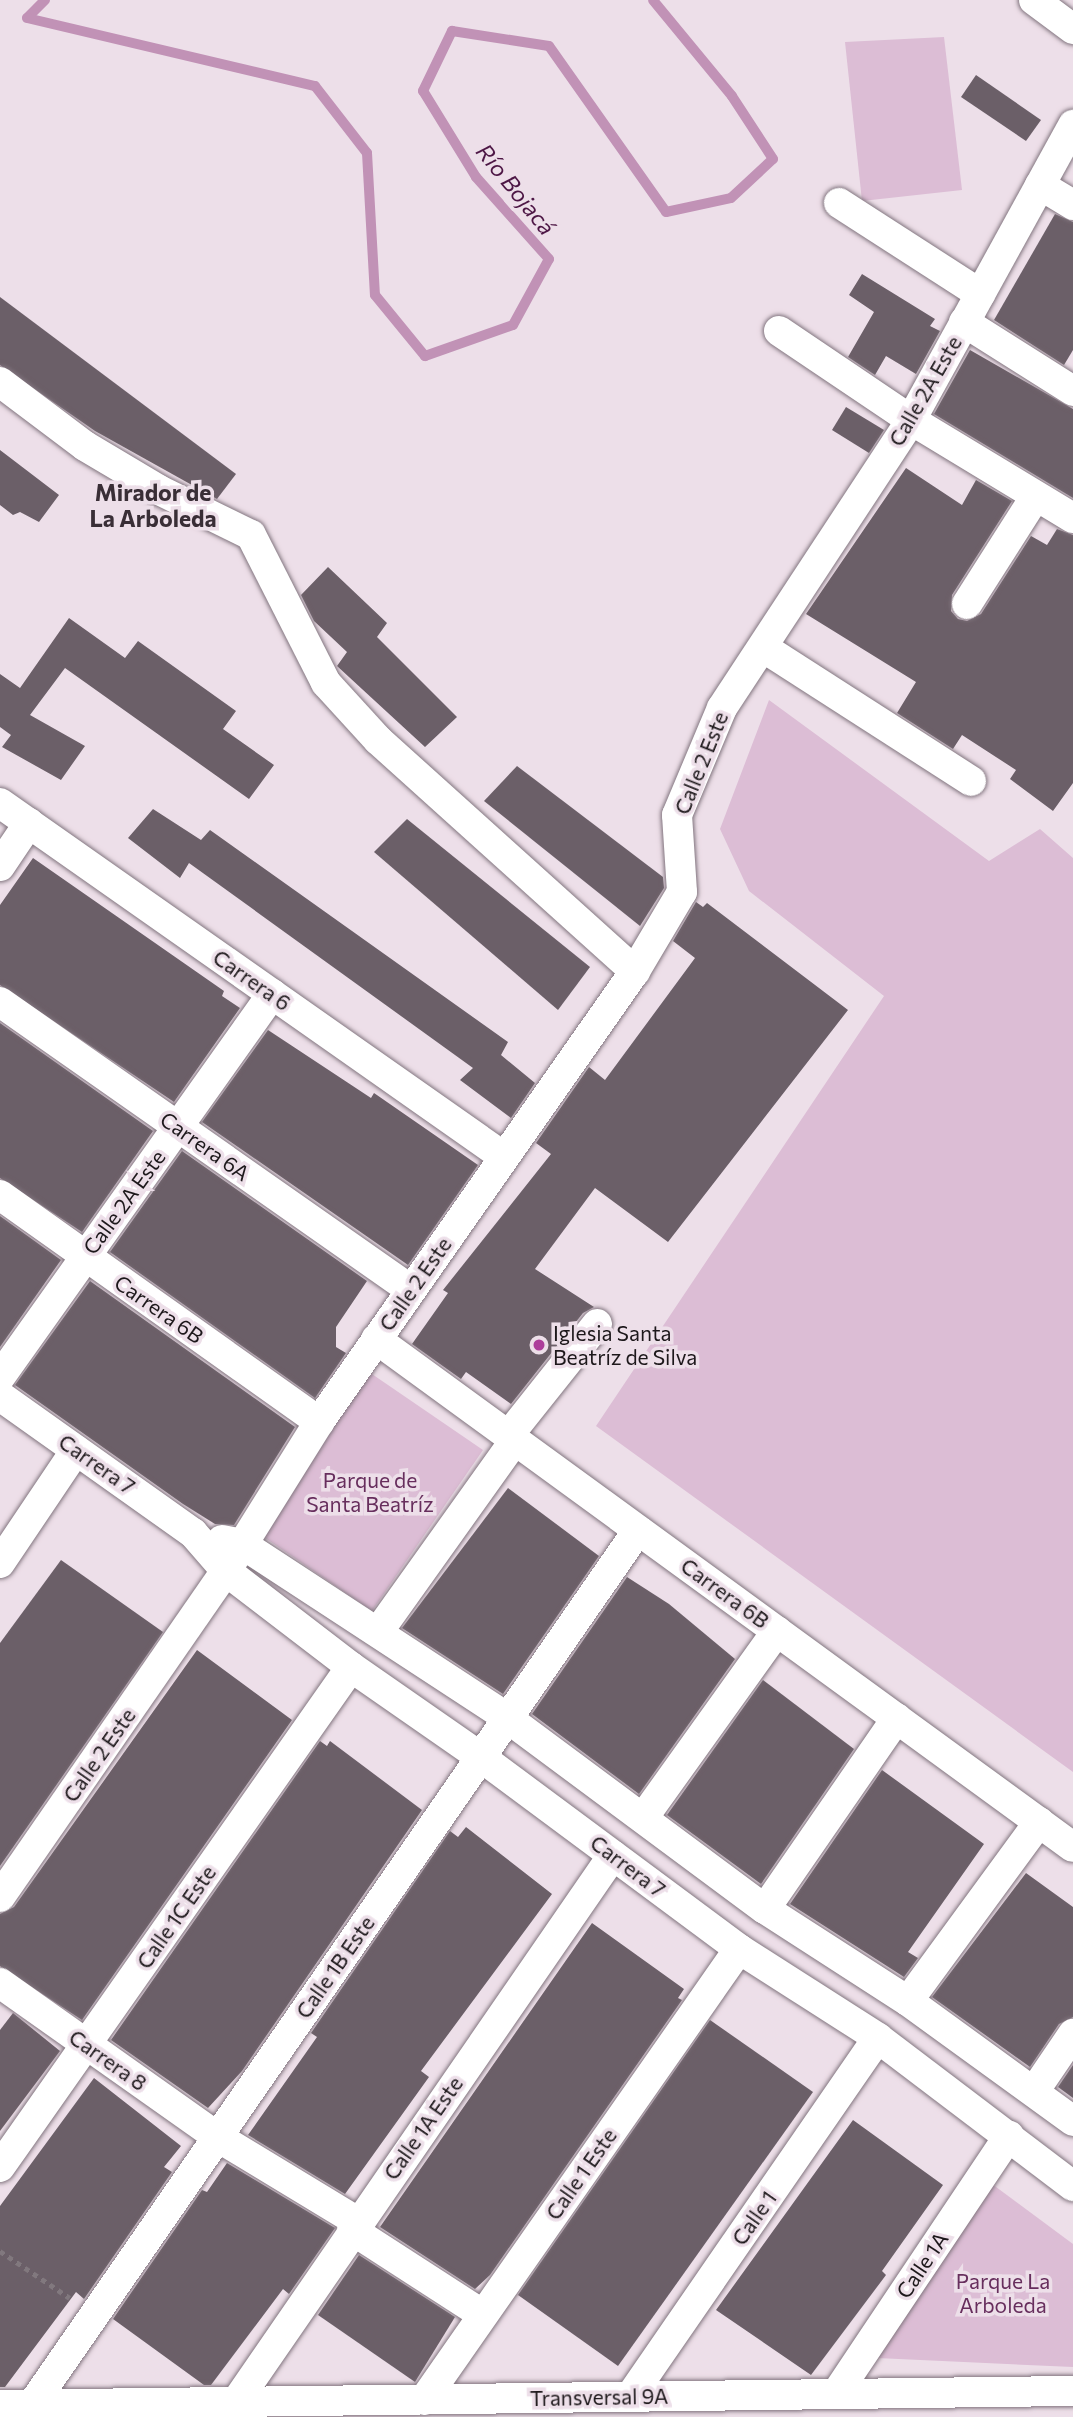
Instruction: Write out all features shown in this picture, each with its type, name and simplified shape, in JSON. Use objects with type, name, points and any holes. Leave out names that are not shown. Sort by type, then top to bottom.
[{"type":"street","points":[[1034,0],[1073,29]]},
{"type":"street","name":"Calle 2A Este","points":[[764,648],[911,420],[1073,125]]},
{"type":"street","points":[[1040,185],[1073,205]]},
{"type":"street","points":[[839,203],[980,294]]},
{"type":"street","points":[[964,322],[1073,391]]},
{"type":"street","points":[[779,331],[1034,499],[1072,519]]},
{"type":"street","points":[[0,382],[106,459],[251,535],[326,682],[378,740],[635,971]]},
{"type":"street","points":[[967,604],[1034,499]]},
{"type":"street","points":[[764,648],[971,781]]},
{"type":"street","name":"Calle 2 Este","points":[[0,1898],[226,1572],[319,1422],[635,971],[682,892],[677,815],[722,708],[764,648]]},
{"type":"street","name":"Carrera 6","points":[[0,803],[504,1157]]},
{"type":"street","points":[[0,866],[29,823]]},
{"type":"street","name":"Calle 2A Este","points":[[0,1377],[272,994]]},
{"type":"street","name":"Carrera 6A","points":[[0,1002],[411,1290]]},
{"type":"street","name":"Carrera 6B","points":[[0,1195],[319,1422]]},
{"type":"street","points":[[378,1632],[512,1438],[597,1324]]},
{"type":"street","name":"Carrera 6B","points":[[376,1339],[1073,1847]]},
{"type":"street","name":"Carrera 7","points":[[0,1396],[193,1533],[226,1572],[351,1667],[482,1758],[739,1949],[878,2038],[1073,2186]]},
{"type":"street","points":[[0,1563],[76,1450]]},
{"type":"street","name":"Calle 1B Este","points":[[32,2405],[638,1530]]},
{"type":"street","name":"Carrera 7","points":[[193,1533],[242,1544],[506,1717],[765,1909],[908,2001],[1073,2121]]},
{"type":"street","points":[[643,1818],[777,1631]]},
{"type":"street","name":"Calle 1C Este","points":[[0,2167],[351,1667]]},
{"type":"street","points":[[765,1909],[897,1718]]},
{"type":"street","points":[[908,2001],[1039,1822]]},
{"type":"street","name":"Calle 1A Este","points":[[236,2402],[613,1855]]},
{"type":"street","name":"Calle 1 Este","points":[[424,2400],[739,1949]]},
{"type":"street","name":"Carrera 8","points":[[0,1983],[216,2136],[355,2226],[482,2314]]},
{"type":"street","points":[[1035,2091],[1073,2034]]},
{"type":"street","name":"Calle 1","points":[[630,2397],[878,2038]]},
{"type":"street","name":"Calle 1A","points":[[835,2394],[1009,2136]]},
{"type":"street","name":"Transversal 9A","points":[[0,2405],[1073,2391]]},
{"type":"path","points":[[0,2251],[94,2314]]},
{"type":"green space","points":[[944,37],[962,190],[862,201],[845,42]]},
{"type":"green space","points":[[769,700],[989,861],[1040,829],[1073,858],[1073,1772],[596,1426],[884,996],[749,891],[720,829]]},
{"type":"green space","name":"Parque de Santa Beatríz","points":[[369,1372],[483,1450],[372,1611],[258,1533]]},
{"type":"green space","name":"Parque La Arboleda","points":[[992,2184],[1073,2244],[1073,2367],[877,2358]]},
{"type":"building","points":[[976,75],[1041,120],[1026,141],[961,97]]},
{"type":"building","points":[[1055,214],[1073,222],[1073,350],[1064,365],[994,320]]},
{"type":"building","points":[[862,274],[935,319],[930,326],[940,331],[916,374],[886,356],[875,375],[848,357],[874,312],[849,295]]},
{"type":"building","points":[[0,297],[236,474],[217,499],[95,431],[0,365]]},
{"type":"building","points":[[970,350],[1073,409],[1073,498],[934,414]]},
{"type":"building","points":[[846,407],[884,430],[869,453],[832,430]]},
{"type":"building","points":[[0,450],[59,495],[39,522],[20,512],[13,515],[0,505]]},
{"type":"building","points":[[906,468],[962,505],[976,480],[1012,501],[952,595],[951,611],[958,619],[967,621],[981,614],[1031,536],[1047,545],[1057,529],[1073,535],[1073,783],[1053,811],[1010,779],[1016,770],[962,735],[953,749],[897,713],[916,682],[806,614]]},
{"type":"building","points":[[328,567],[387,623],[377,637],[457,717],[425,747],[337,666],[347,652],[314,621],[301,595]]},
{"type":"building","points":[[69,618],[125,658],[138,641],[236,711],[223,729],[274,765],[249,799],[65,668],[30,715],[85,746],[61,780],[2,747],[11,735],[0,727],[0,674],[20,688]]},
{"type":"building","points":[[517,766],[663,877],[664,888],[640,926],[484,801]]},
{"type":"building","points":[[153,809],[201,840],[210,830],[508,1042],[501,1055],[535,1083],[511,1118],[460,1080],[473,1068],[189,863],[180,878],[128,838]]},
{"type":"building","points":[[407,819],[590,967],[558,1010],[374,852]]},
{"type":"building","points":[[33,858],[224,991],[222,996],[240,1008],[174,1102],[0,985],[0,905]]},
{"type":"building","points":[[696,902],[703,907],[707,903],[848,1010],[668,1242],[595,1188],[535,1269],[594,1307],[583,1313],[511,1404],[466,1372],[461,1379],[412,1344],[448,1293],[443,1290],[551,1154],[536,1143],[589,1067],[605,1080],[695,958],[673,941]]},
{"type":"building","points":[[0,1023],[153,1131],[82,1232],[0,1178]]},
{"type":"building","points":[[268,1030],[371,1098],[374,1093],[478,1165],[408,1265],[202,1122]]},
{"type":"building","points":[[182,1151],[367,1281],[336,1327],[336,1347],[346,1353],[315,1398],[110,1252]]},
{"type":"building","points":[[0,1216],[61,1260],[0,1347]]},
{"type":"building","points":[[90,1281],[295,1427],[234,1525],[215,1524],[183,1504],[15,1385]]},
{"type":"building","points":[[508,1488],[599,1556],[503,1694],[402,1628]]},
{"type":"building","points":[[61,1560],[163,1632],[0,1866],[0,1643]]},
{"type":"building","points":[[627,1577],[669,1604],[735,1659],[639,1794],[532,1714]]},
{"type":"building","points":[[197,1650],[292,1720],[82,2020],[0,1966],[0,1914],[14,1907]]},
{"type":"building","points":[[763,1680],[854,1749],[761,1884],[667,1815]]},
{"type":"building","points":[[320,1741],[327,1746],[330,1741],[422,1810],[242,2071],[208,2108],[111,2040]]},
{"type":"building","points":[[882,1770],[984,1844],[908,1952],[918,1958],[904,1977],[790,1904]]},
{"type":"building","points":[[466,1827],[552,1894],[421,2071],[429,2077],[345,2194],[248,2135],[317,2037],[311,2033],[450,1831],[458,1837]]},
{"type":"building","points":[[1026,1873],[1073,1907],[1073,2017],[1059,2024],[1030,2067],[932,1997]]},
{"type":"building","points":[[592,1923],[684,1989],[678,1998],[682,2000],[490,2275],[475,2289],[380,2227]]},
{"type":"building","points":[[13,2013],[60,2051],[0,2131],[0,2030]]},
{"type":"building","points":[[710,2020],[813,2092],[618,2366],[518,2295]]},
{"type":"building","points":[[1073,2065],[1073,2098],[1058,2087]]},
{"type":"building","points":[[94,2078],[181,2146],[164,2167],[172,2172],[84,2299],[76,2292],[5,2387],[0,2387],[0,2206]]},
{"type":"building","points":[[853,2120],[943,2185],[882,2271],[886,2275],[811,2375],[716,2310]]},
{"type":"building","points":[[227,2163],[335,2228],[289,2294],[283,2289],[211,2385],[204,2385],[113,2319],[202,2190],[207,2192]]},
{"type":"building","points":[[359,2255],[455,2317],[415,2382],[318,2315]]},
{"type":"waterway","name":"Río Bojacá","points":[[45,0],[27,18],[315,86],[367,153],[375,295],[425,356],[513,325],[549,259],[476,177],[423,91],[452,31],[549,46],[666,212],[731,198],[773,159],[732,96],[653,0]]},
{"type":"place","name":"Iglesia Santa Beatríz de Silva","points":[[539,1345]]},
{"type":"district","name":"Mirador de La Arboleda","points":[[153,505]]}]
